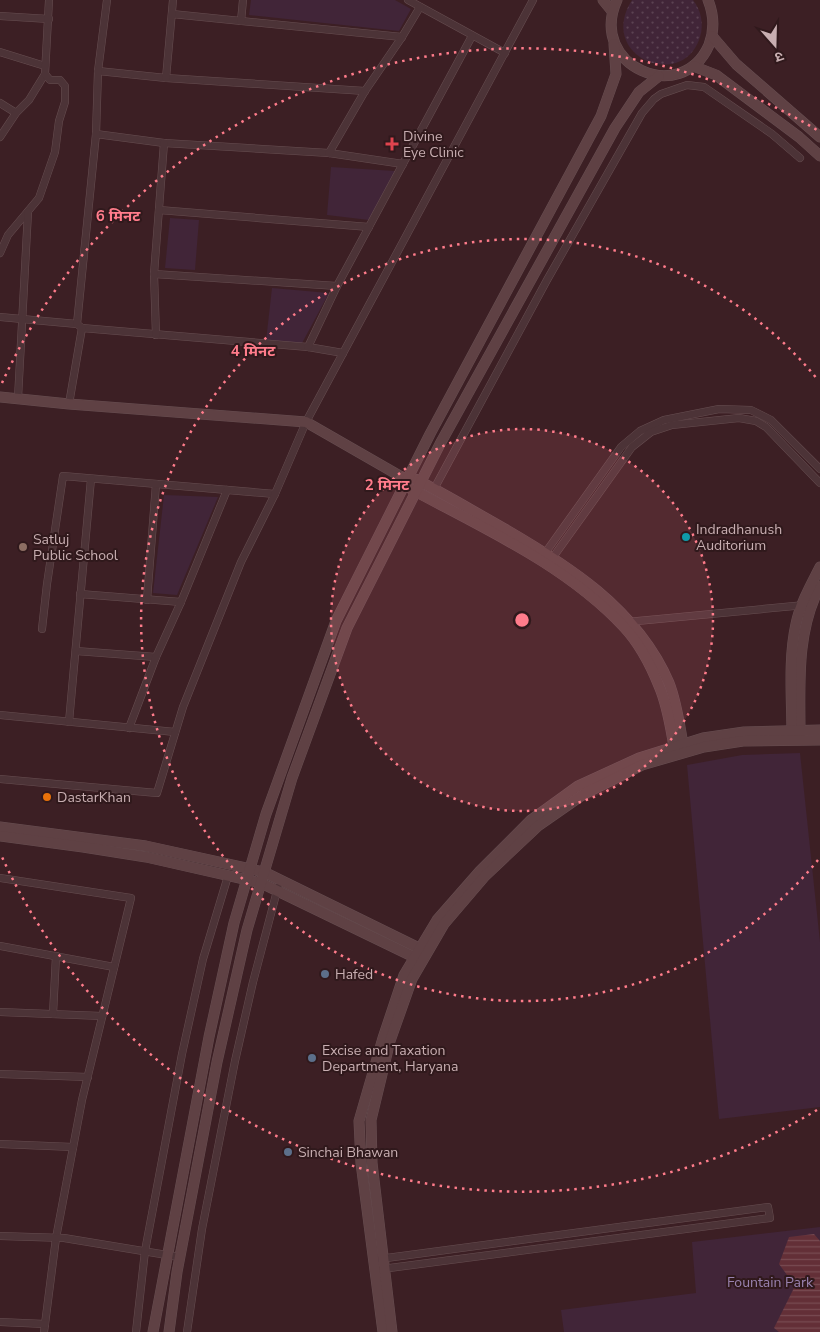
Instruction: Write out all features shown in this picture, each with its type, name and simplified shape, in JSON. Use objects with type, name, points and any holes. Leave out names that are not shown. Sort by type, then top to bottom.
[{"type":"street","points":[[0,137],[16,114],[29,100],[45,70],[49,0]]},
{"type":"street","points":[[69,404],[79,326],[96,134],[98,71],[107,0]]},
{"type":"street","points":[[166,78],[173,0]]},
{"type":"street","points":[[241,21],[243,0]]},
{"type":"street","points":[[408,0],[505,53]]},
{"type":"street","points":[[0,779],[157,793],[183,706],[240,562],[275,494],[306,422],[533,0]]},
{"type":"street","points":[[603,0],[612,11]]},
{"type":"street","points":[[152,1332],[209,1037],[234,923],[266,814],[336,621],[407,480],[601,116],[616,74],[614,44],[610,24],[612,11],[617,0]]},
{"type":"street","points":[[614,44],[624,59],[640,71],[659,76],[675,74],[693,66],[705,52],[712,36],[714,22],[708,0]]},
{"type":"street","points":[[329,153],[365,91],[420,7]]},
{"type":"street","points":[[172,14],[402,37]]},
{"type":"street","points":[[0,16],[49,19]]},
{"type":"street","points":[[308,347],[337,286],[472,36]]},
{"type":"street","points":[[712,36],[736,64],[820,137]]},
{"type":"street","points":[[0,52],[45,70],[50,80],[60,80],[65,86],[65,102],[59,121],[55,152],[48,176],[39,198],[8,235],[0,253]]},
{"type":"street","points":[[693,66],[716,75],[799,137],[820,156]]},
{"type":"street","points":[[98,71],[166,78],[365,91]]},
{"type":"street","points":[[169,1332],[179,1257],[217,1062],[247,930],[292,778],[347,628],[444,435],[615,128],[639,92],[659,76]]},
{"type":"street","points":[[434,489],[581,220],[642,113],[654,99],[661,94],[687,86],[704,87],[772,134],[800,158]]},
{"type":"street","points":[[0,103],[16,114]]},
{"type":"street","points":[[96,134],[164,143],[329,153],[403,164]]},
{"type":"street","points":[[156,335],[154,274],[164,143]]},
{"type":"street","points":[[159,210],[369,227]]},
{"type":"street","points":[[18,398],[28,211]]},
{"type":"street","points":[[154,274],[337,286]]},
{"type":"street","points":[[0,318],[156,335],[308,347],[343,354]]},
{"type":"street","points":[[0,397],[306,422],[407,480],[416,491],[577,575],[606,598],[631,623],[657,659],[669,684],[679,750]]},
{"type":"street","points":[[546,559],[621,447],[640,431],[664,420],[719,409],[751,410],[771,420],[820,469]]},
{"type":"street","points":[[546,559],[632,446],[651,432],[660,428],[739,418],[756,421],[766,427],[820,482]]},
{"type":"street","points":[[42,629],[63,476],[275,494]]},
{"type":"street","points":[[69,722],[91,478]]},
{"type":"street","points":[[407,480],[420,482],[434,489],[546,559],[619,622],[649,663],[660,688],[679,750]]},
{"type":"street","points":[[147,600],[156,484]]},
{"type":"street","points":[[129,728],[156,657],[181,602],[226,490]]},
{"type":"street","points":[[796,735],[792,657],[796,623],[820,566]]},
{"type":"street","points":[[796,735],[805,624],[820,586]]},
{"type":"street","points":[[80,594],[181,602]]},
{"type":"street","points":[[619,622],[631,623],[802,606],[813,603]]},
{"type":"street","points":[[76,650],[156,657]]},
{"type":"street","points":[[0,715],[174,732]]},
{"type":"street","points":[[796,735],[820,730]]},
{"type":"street","points":[[392,1332],[361,1163],[360,1121],[420,954],[485,876],[538,826],[584,794],[642,765],[703,738],[744,732],[796,735],[820,740]]},
{"type":"street","points":[[0,827],[146,846],[264,872],[420,954]]},
{"type":"street","points":[[0,836],[146,857],[261,883],[420,954]]},
{"type":"street","points":[[136,1332],[146,1251],[195,990],[212,925],[228,876]]},
{"type":"street","points":[[0,878],[131,898],[73,1147],[56,1238],[44,1332]]},
{"type":"street","points":[[187,1332],[202,1229],[233,1069],[253,982],[281,880]]},
{"type":"street","points":[[0,946],[114,967]]},
{"type":"street","points":[[53,1014],[56,956]]},
{"type":"street","points":[[0,1012],[102,1016]]},
{"type":"street","points":[[0,1074],[88,1077]]},
{"type":"street","points":[[0,1144],[73,1147]]},
{"type":"street","points":[[768,1208],[770,1218],[379,1264],[768,1208]]},
{"type":"street","points":[[0,1236],[56,1238],[179,1257]]},
{"type":"street","points":[[379,1264],[383,1332]]},
{"type":"street","points":[[0,1322],[46,1324]]},
{"type":"green space","points":[[251,0],[395,0],[411,9],[399,31],[249,15]]},
{"type":"green space","points":[[632,0],[693,0],[700,13],[702,27],[700,37],[691,54],[677,62],[662,64],[646,60],[633,51],[625,38],[624,20]]},
{"type":"green space","points":[[331,167],[395,171],[369,220],[327,215]]},
{"type":"green space","points":[[170,218],[199,220],[195,270],[165,268]]},
{"type":"green space","points":[[272,288],[329,293],[301,345],[266,341]]},
{"type":"green space","points":[[164,495],[218,497],[177,595],[153,593]]},
{"type":"green space","points":[[800,753],[820,942],[820,1107],[719,1119],[687,765],[742,755]]},
{"type":"green space","name":"Fountain Park","points":[[820,1227],[820,1332],[564,1332],[561,1310],[696,1293],[692,1242]]},
{"type":"shaded area","points":[[814,1234],[820,1241],[820,1332],[779,1332],[774,1328],[795,1286],[779,1264],[789,1237]]},
{"type":"place","name":"Divine Eye Clinic","points":[[392,144]]},
{"type":"place","name":"Indradhanush Auditorium","points":[[686,537]]},
{"type":"place","name":"Satluj Public School","points":[[23,547]]},
{"type":"place","name":"DastarKhan","points":[[47,797]]},
{"type":"place","name":"Hafed","points":[[325,974]]},
{"type":"place","name":"Excise and Taxation Department, Haryana","points":[[312,1058]]},
{"type":"place","name":"Sinchai Bhawan","points":[[288,1152]]}]
